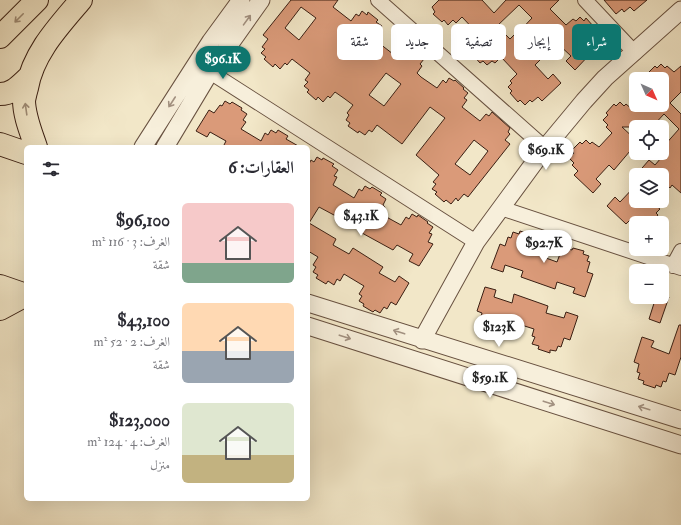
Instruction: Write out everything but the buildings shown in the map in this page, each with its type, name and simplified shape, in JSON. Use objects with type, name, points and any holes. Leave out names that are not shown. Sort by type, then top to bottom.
[{"type":"main road","points":[[0,37],[37,0]]},
{"type":"main road","points":[[35,145],[27,119],[24,99],[29,77],[37,58],[49,39],[81,0]]},
{"type":"main road","points":[[0,94],[6,94],[16,90],[29,77]]},
{"type":"main road","points":[[0,144],[24,152]]},
{"type":"main road","points":[[0,286],[24,294]]},
{"type":"main road","points":[[0,309],[24,296]]},
{"type":"street","points":[[144,145],[211,41],[241,0]]},
{"type":"street","points":[[166,145],[210,72],[261,0]]},
{"type":"street","points":[[378,0],[545,148]]},
{"type":"street","points":[[585,0],[635,53]]},
{"type":"street","points":[[422,340],[476,242],[545,148],[569,118],[600,84],[681,10]]},
{"type":"street","points":[[210,72],[476,242]]},
{"type":"street","points":[[501,208],[677,267],[681,251]]},
{"type":"street","points":[[681,420],[314,305],[311,326],[681,445]]}]
